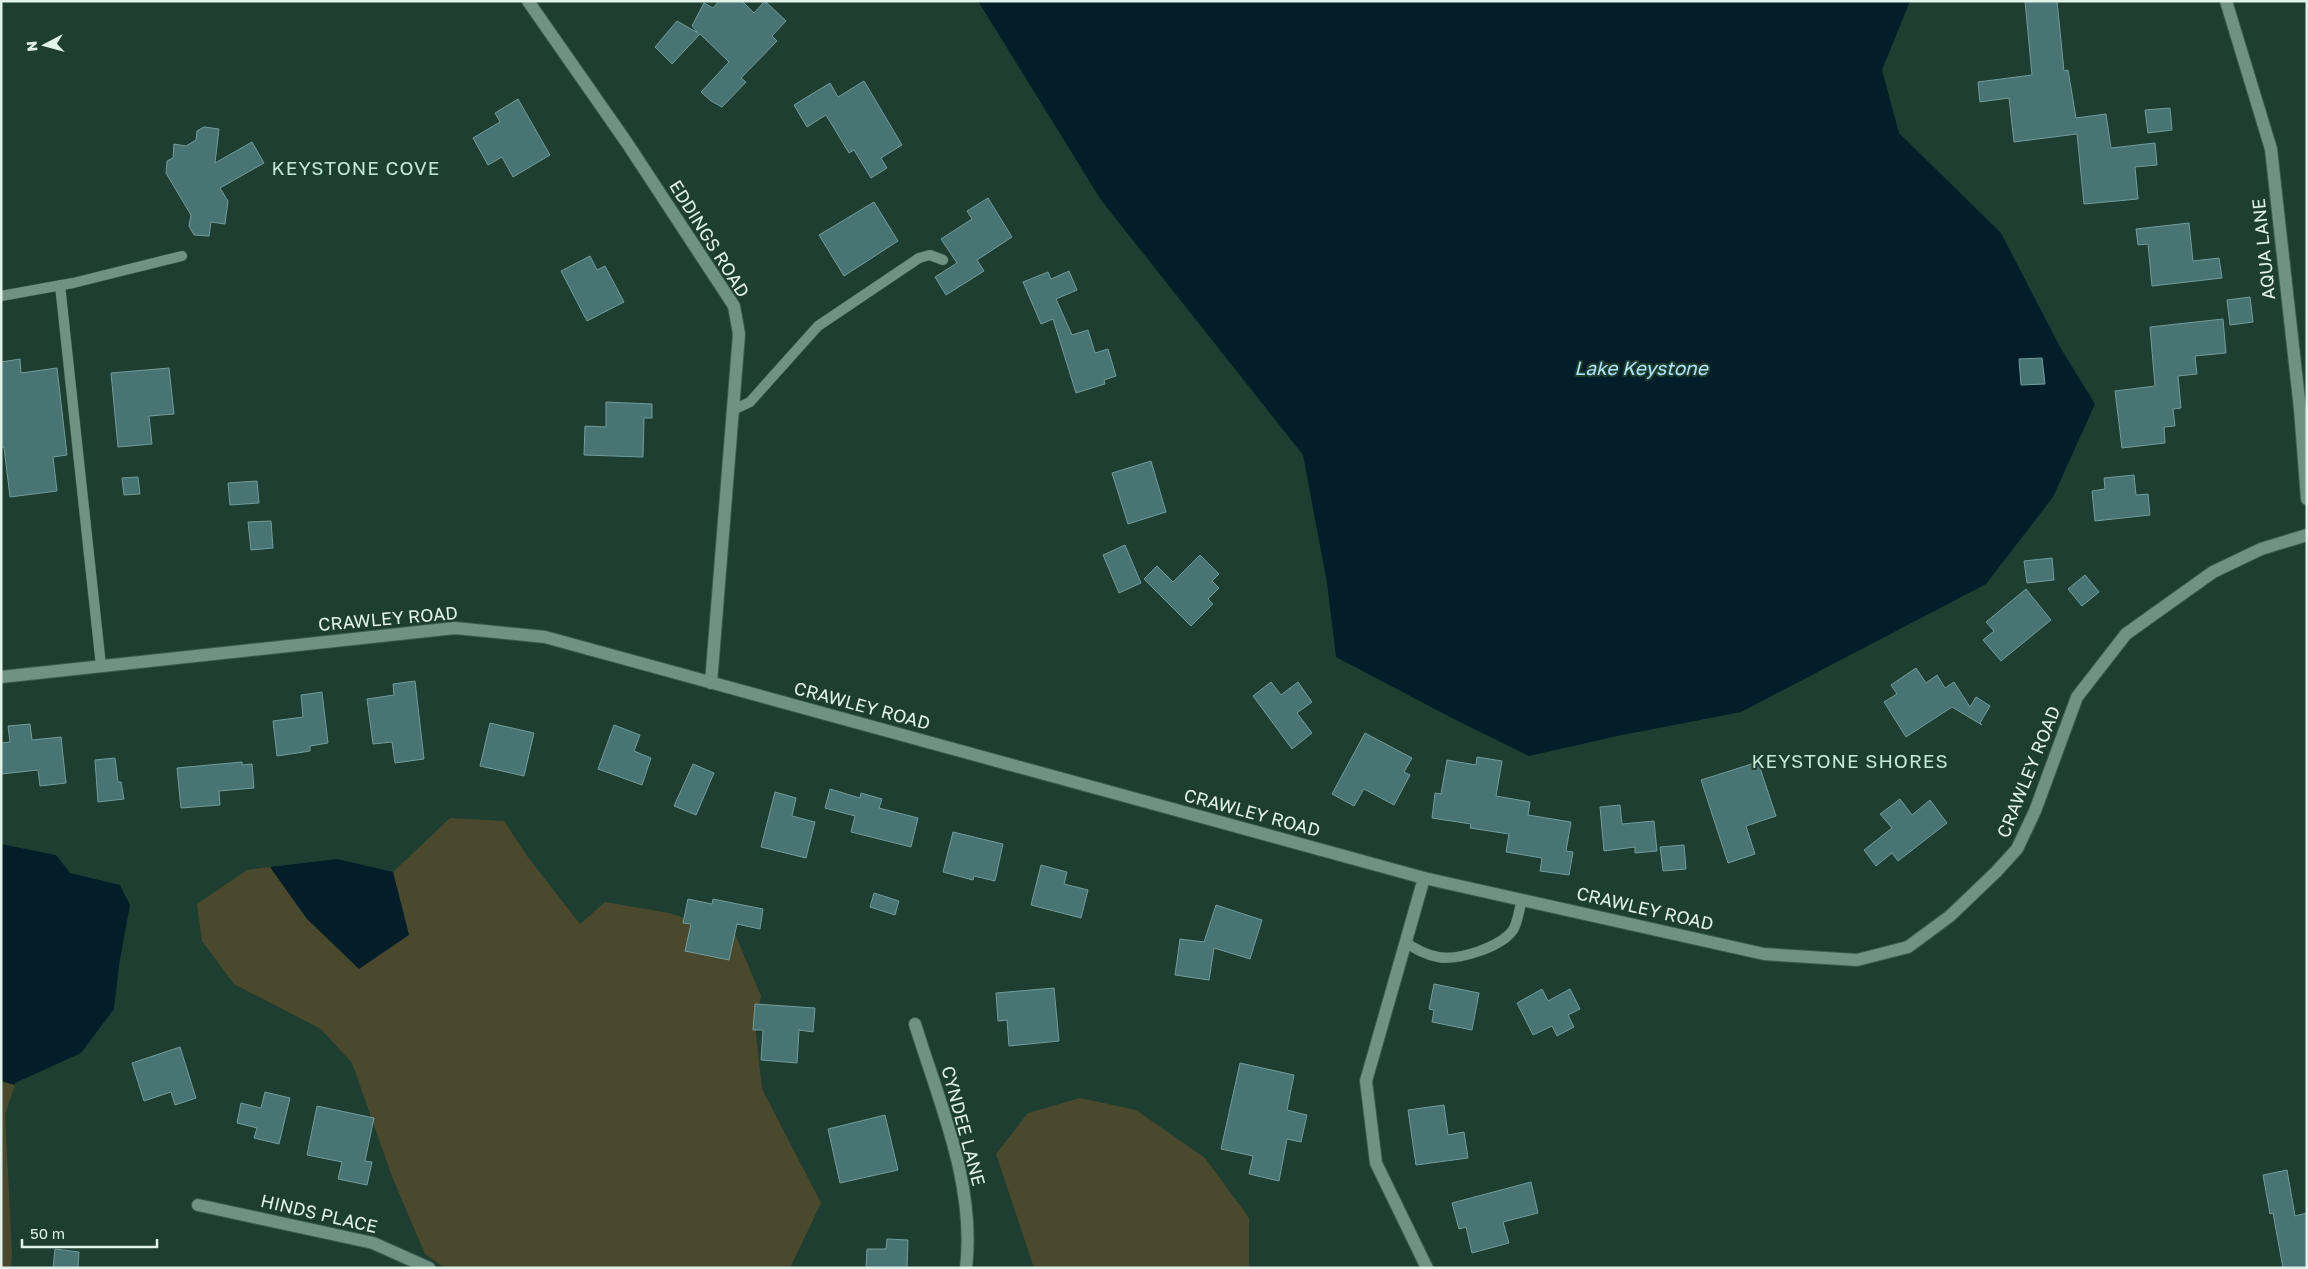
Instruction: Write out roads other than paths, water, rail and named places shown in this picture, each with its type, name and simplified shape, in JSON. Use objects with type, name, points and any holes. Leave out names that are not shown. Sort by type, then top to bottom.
[{"type":"street","name":"EDDINGS ROAD","points":[[528,1],[627,143],[734,306],[739,334],[711,683]]},
{"type":"street","name":"AQUA LANE","points":[[2226,1],[2270,149],[2300,408],[2307,499]]},
{"type":"street","name":"CRAWLEY ROAD","points":[[1,677],[455,628],[545,637],[1424,878],[1764,954],[1857,960],[1908,947],[1950,916],[2017,850],[2035,811],[2077,697],[2126,634],[2212,572],[2261,549],[2307,536]]},
{"type":"street","points":[[1424,878],[1366,1081],[1376,1164],[1427,1268]]},
{"type":"street","name":"CYNDEE LANE","points":[[915,1024],[963,1178],[969,1244],[966,1268]]},
{"type":"street","name":"HINDS PLACE","points":[[198,1205],[373,1243],[422,1263],[429,1268]]},
{"type":"lane","points":[[733,410],[750,402],[818,326],[919,258],[930,255],[943,260]]},
{"type":"lane","points":[[1,296],[60,285],[182,256]]},
{"type":"lane","points":[[60,285],[101,666]]},
{"type":"lane","points":[[1406,944],[1426,954],[1440,958],[1472,953],[1506,938],[1514,928],[1522,900]]},
{"type":"water","name":"Lake Keystone","points":[[978,1],[1910,1],[1882,70],[1899,133],[2001,233],[2060,347],[2095,404],[2053,497],[1986,584],[1741,712],[1617,736],[1529,756],[1336,657],[1327,583],[1303,455],[1101,200]]},
{"type":"water","points":[[1,844],[56,855],[70,873],[120,885],[130,905],[119,965],[114,1009],[81,1053],[15,1083],[15,1085],[1,1081]]},
{"type":"water","points":[[337,859],[393,872],[409,935],[359,969],[307,919],[270,867]]},
{"type":"district","name":"KEYSTONE COVE","points":[[356,168]]},
{"type":"district","name":"KEYSTONE SHORES","points":[[1850,761]]}]
